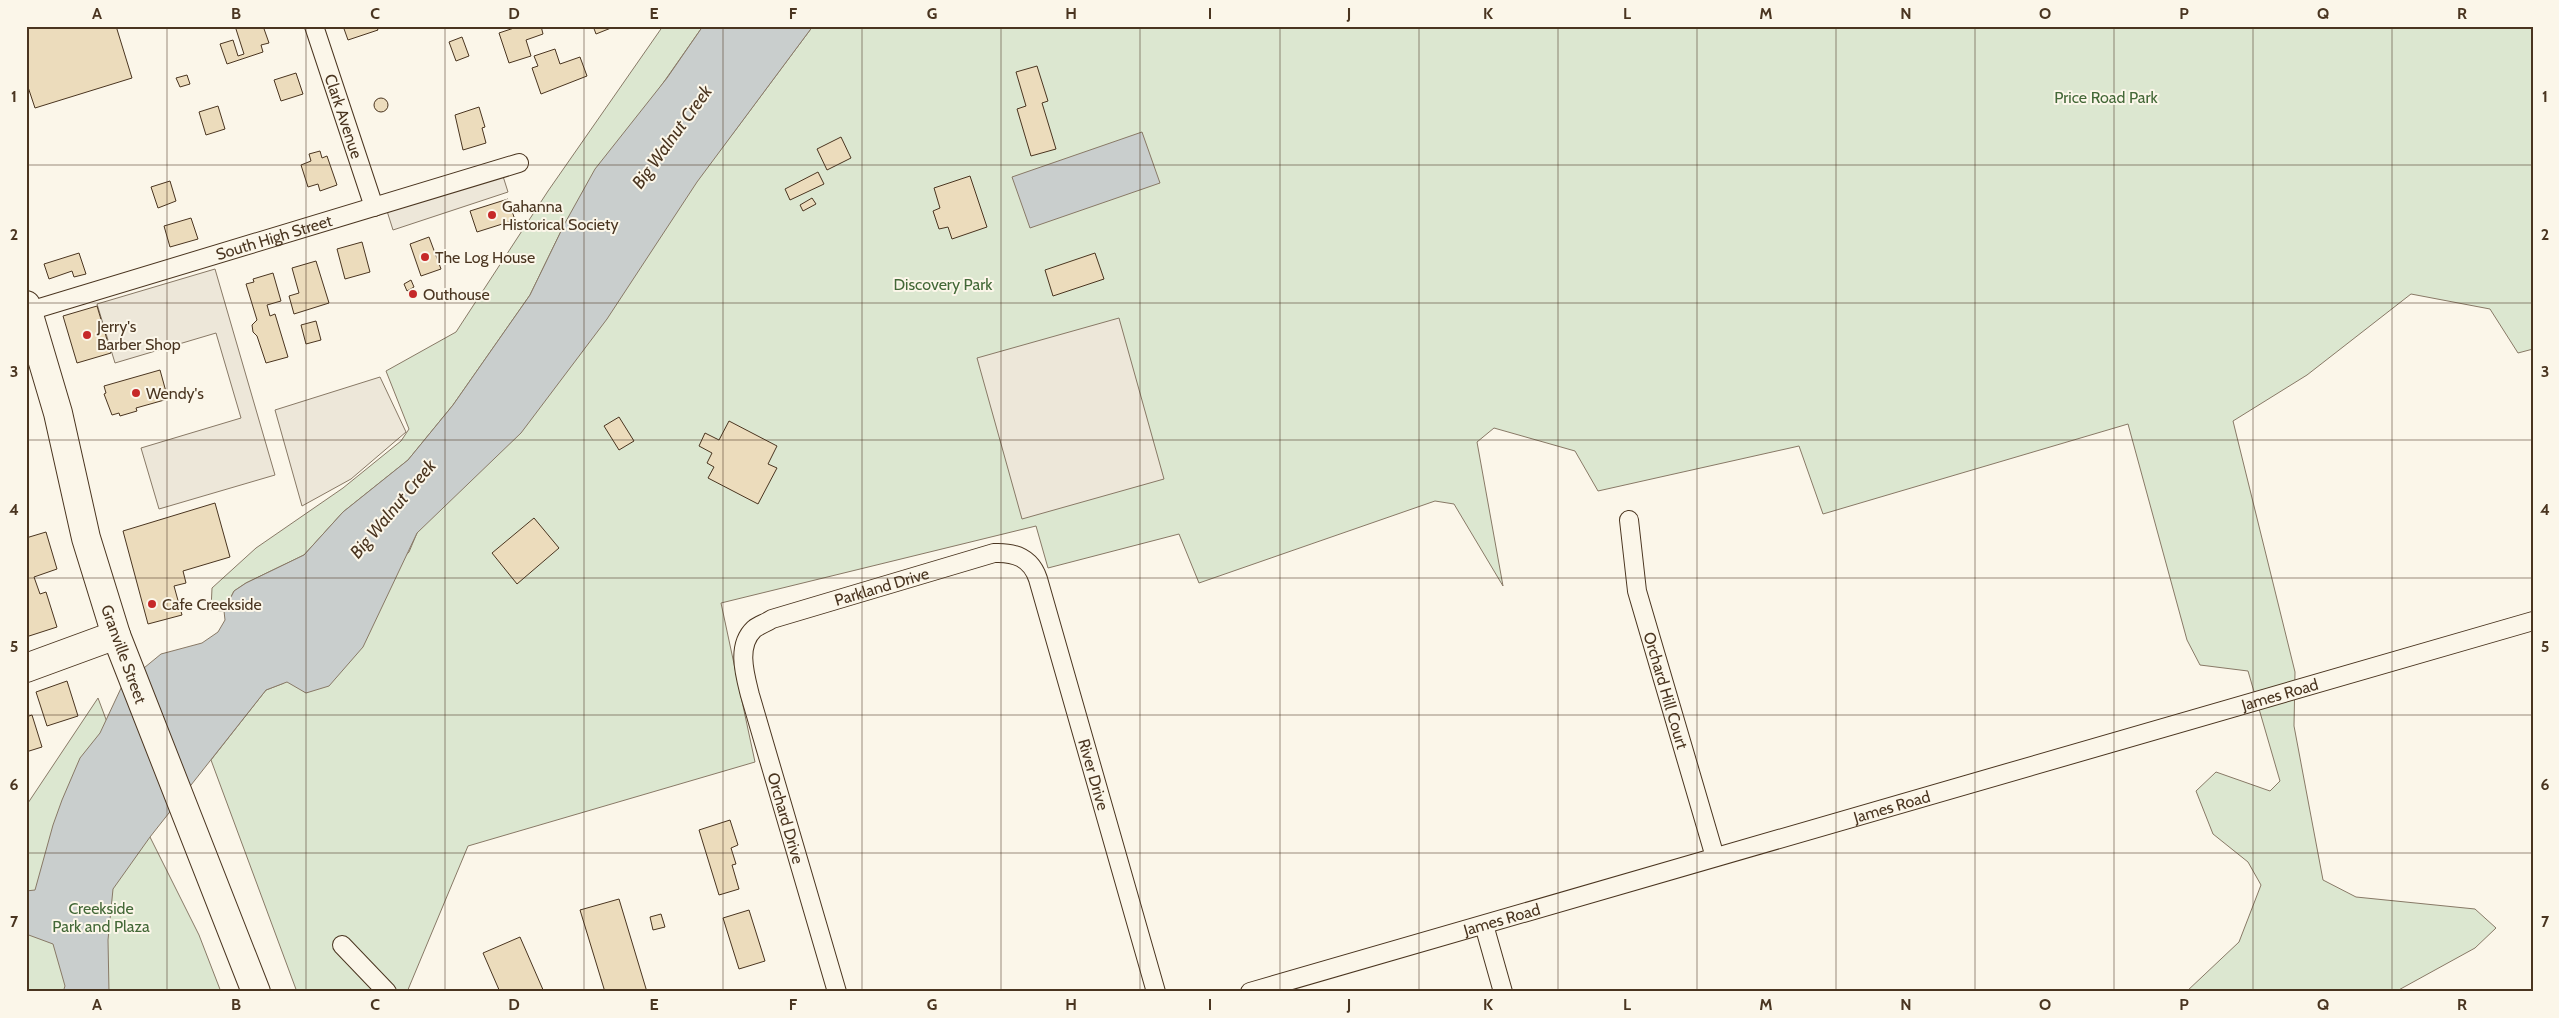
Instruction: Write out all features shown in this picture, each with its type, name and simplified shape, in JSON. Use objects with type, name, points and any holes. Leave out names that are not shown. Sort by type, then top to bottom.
[{"type":"main road","name":"Granville Street","points":[[27,310],[58,413],[86,538],[120,647],[256,992]]},
{"type":"main road","points":[[26,668],[120,647]]},
{"type":"street","name":"Clark Avenue","points":[[314,26],[374,207]]},
{"type":"street","name":"South High Street","points":[[27,310],[519,163]]},
{"type":"street","name":"Orchard Hill Court","points":[[1629,520],[1638,590],[1715,857]]},
{"type":"street","name":"Parkland Drive","points":[[746,644],[753,630],[772,619],[836,599],[994,553],[1011,552],[1026,560]]},
{"type":"street","name":"River Drive","points":[[1026,560],[1034,568],[1038,579],[1156,992]]},
{"type":"street","name":"James Road","points":[[1250,992],[2533,621]]},
{"type":"street","name":"Orchard Drive","points":[[746,644],[742,662],[750,695],[837,992]]},
{"type":"street","points":[[1484,925],[1503,992]]},
{"type":"street","points":[[342,945],[387,992]]},
{"type":"green space","points":[[663,26],[703,26],[565,223],[530,295],[453,405],[408,460],[343,512],[304,555],[246,583],[234,591],[224,611],[211,610],[212,588],[256,548],[343,488],[401,441],[409,429],[386,371],[456,332],[548,191]]},
{"type":"green space","name":"Discovery Park","points":[[813,26],[2533,26],[2533,349],[2518,353],[2490,309],[2411,294],[2307,375],[2233,421],[2295,672],[2294,726],[2323,880],[2356,897],[2475,909],[2496,928],[2475,948],[2395,992],[2186,992],[2239,942],[2261,885],[2248,862],[2213,834],[2196,791],[2216,772],[2270,791],[2280,781],[2248,671],[2200,665],[2187,640],[2128,424],[1823,514],[1799,446],[1598,491],[1575,451],[1494,428],[1477,442],[1503,586],[1454,504],[1435,501],[1199,583],[1179,534],[1048,568],[1036,526],[721,603],[755,762],[468,846],[407,992],[297,992],[211,760],[266,690],[284,683],[409,552],[417,533],[734,132]]},
{"type":"green space","name":"Creekside Park and Plaza","points":[[98,698],[150,837],[199,935],[221,992],[26,992],[26,806]]},
{"type":"shaded area","points":[[502,173],[508,192],[393,230],[387,211]]},
{"type":"shaded area","points":[[215,269],[275,475],[159,509],[141,448],[241,418],[216,333],[115,363],[97,304]]},
{"type":"shaded area","points":[[1119,318],[1164,479],[1022,519],[977,358]]},
{"type":"shaded area","points":[[380,377],[406,432],[351,479],[302,506],[275,410]]},
{"type":"water","name":"Big Walnut Creek","points":[[703,26],[813,26],[697,182],[607,319],[521,433],[417,533],[363,647],[329,686],[306,693],[287,682],[266,690],[150,837],[113,889],[108,940],[109,992],[63,992],[65,986],[53,944],[26,934],[26,891],[35,890],[62,800],[80,758],[100,733],[122,686],[161,654],[202,643],[218,632],[225,620],[224,611],[234,591],[246,583],[304,555],[343,512],[408,460],[453,405],[530,295],[565,223],[595,169],[667,78]]},
{"type":"water","points":[[1142,132],[1160,183],[1030,228],[1012,177]]},
{"type":"building","points":[[26,26],[116,26],[132,78],[35,108],[26,81]]},
{"type":"building","points":[[235,26],[263,26],[269,43],[261,45],[263,52],[227,64],[220,44],[233,40],[238,56],[244,54]]},
{"type":"building","points":[[343,26],[376,26],[378,30],[348,40]]},
{"type":"building","points":[[520,26],[541,26],[543,34],[526,40],[531,56],[509,63],[499,33]]},
{"type":"building","points":[[593,26],[616,26],[596,34]]},
{"type":"building","points":[[462,37],[469,56],[456,61],[449,42]]},
{"type":"building","points":[[555,49],[560,64],[580,57],[587,76],[541,94],[532,68],[538,66],[534,56]]},
{"type":"building","points":[[1037,66],[1048,101],[1042,103],[1056,149],[1031,156],[1017,109],[1026,106],[1016,72]]},
{"type":"building","points":[[296,73],[303,94],[281,101],[274,80]]},
{"type":"building","points":[[187,75],[190,84],[180,87],[176,78]]},
{"type":"building","points":[[381,98],[386,100],[388,105],[386,110],[381,112],[376,110],[374,105],[376,100]]},
{"type":"building","points":[[218,106],[225,129],[206,135],[199,112]]},
{"type":"building","points":[[479,107],[485,127],[482,128],[486,143],[463,150],[455,115]]},
{"type":"building","points":[[841,137],[851,158],[827,170],[817,149]]},
{"type":"building","points":[[320,151],[322,158],[327,156],[337,185],[320,191],[318,184],[308,187],[301,165],[311,161],[309,154]]},
{"type":"building","points":[[818,172],[824,184],[790,200],[785,189]]},
{"type":"building","points":[[970,176],[987,227],[952,239],[948,227],[939,229],[933,211],[940,208],[934,188]]},
{"type":"building","points":[[170,181],[176,201],[158,208],[151,187]]},
{"type":"building","points":[[812,198],[816,204],[803,211],[800,205]]},
{"type":"building","name":"Gahanna Historical Society","points":[[508,199],[515,220],[477,232],[470,211]]},
{"type":"building","points":[[191,218],[198,239],[170,247],[164,226]]},
{"type":"building","name":"The Log House","points":[[429,237],[441,269],[421,276],[410,244]]},
{"type":"building","points":[[362,242],[370,272],[345,279],[337,249]]},
{"type":"building","points":[[79,253],[86,274],[74,277],[72,271],[49,279],[44,264]]},
{"type":"building","points":[[1095,253],[1104,279],[1053,296],[1045,270]]},
{"type":"building","points":[[316,261],[329,303],[294,314],[289,296],[299,293],[292,268]]},
{"type":"building","points":[[273,273],[281,301],[267,305],[270,316],[275,314],[288,357],[266,363],[257,336],[253,332],[252,325],[257,320],[246,284],[254,282],[253,279]]},
{"type":"building","points":[[411,280],[414,287],[407,291],[404,284]]},
{"type":"building","name":"Jerry's Barber Shop","points":[[97,306],[111,353],[77,363],[63,316]]},
{"type":"building","points":[[316,321],[321,340],[306,344],[301,325]]},
{"type":"building","name":"Wendy's","points":[[160,370],[168,399],[136,408],[137,411],[120,416],[119,413],[112,415],[104,394],[106,393],[104,386]]},
{"type":"building","points":[[619,417],[634,441],[619,450],[604,426]]},
{"type":"building","points":[[729,421],[777,446],[768,464],[777,468],[758,504],[708,478],[714,467],[707,463],[712,453],[699,446],[705,433],[719,440]]},
{"type":"building","points":[[215,503],[230,557],[183,571],[186,583],[174,586],[182,615],[148,624],[123,531]]},
{"type":"building","points":[[534,518],[559,548],[517,584],[492,553]]},
{"type":"building","points":[[46,532],[57,569],[34,577],[40,594],[46,592],[57,627],[26,637],[26,538]]},
{"type":"building","points":[[67,681],[78,716],[47,726],[36,692]]},
{"type":"building","points":[[32,715],[42,747],[26,752],[26,717]]},
{"type":"building","points":[[730,820],[738,845],[731,848],[736,864],[732,865],[739,889],[719,895],[699,830]]},
{"type":"building","points":[[619,899],[647,992],[605,992],[580,910]]},
{"type":"building","points":[[749,910],[765,961],[739,969],[723,918]]},
{"type":"building","points":[[661,914],[665,927],[653,930],[650,917]]},
{"type":"building","points":[[520,937],[544,992],[500,992],[483,953]]},
{"type":"place","name":"Gahanna Historical Society","points":[[492,215]]},
{"type":"place","name":"The Log House","points":[[425,257]]},
{"type":"place","name":"Outhouse","points":[[413,294]]},
{"type":"place","name":"Jerry's Barber Shop","points":[[87,335]]},
{"type":"place","name":"Wendy's","points":[[136,393]]},
{"type":"place","name":"Cafe Creekside","points":[[152,604]]},
{"type":"park label","name":"Price Road Park","points":[[2106,97]]}]
